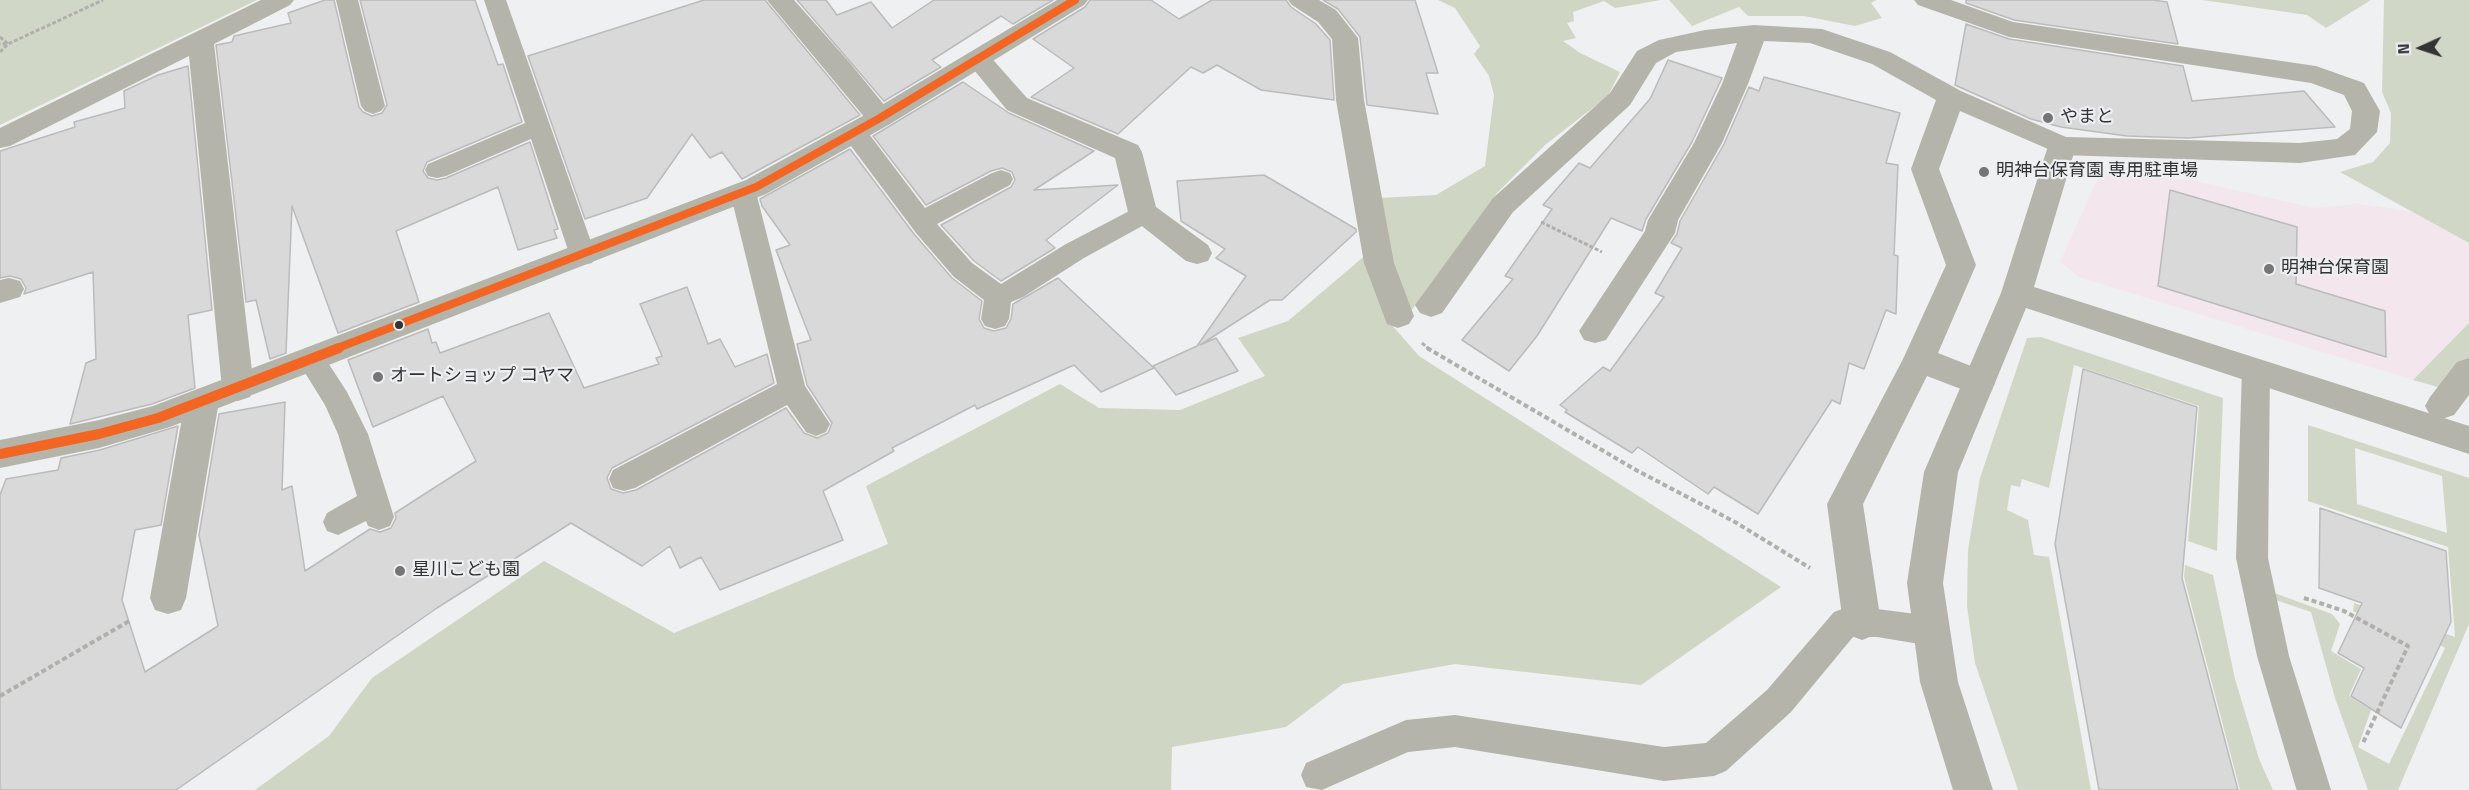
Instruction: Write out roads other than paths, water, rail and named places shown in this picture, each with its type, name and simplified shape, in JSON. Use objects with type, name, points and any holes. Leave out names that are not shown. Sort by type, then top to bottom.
[{"type":"street","points":[[0,139],[281,0]]},
{"type":"street","points":[[780,0],[841,69],[867,125]]},
{"type":"street","points":[[0,454],[99,434],[158,418],[743,192],[867,125],[1075,0]]},
{"type":"street","points":[[1301,0],[1327,16],[1345,38],[1350,100],[1379,263],[1398,316]]},
{"type":"street","points":[[1431,305],[1503,205],[1620,99],[1646,57],[1668,46],[1705,38],[1754,33],[1813,35],[1881,58],[1951,97],[2062,146],[2300,153],[2345,148],[2363,132],[2366,111],[2354,89],[2316,75],[2009,29],[1928,0]]},
{"type":"street","points":[[1595,331],[1660,234],[1656,223],[1708,143],[1735,84],[1754,33]]},
{"type":"street","points":[[200,40],[238,388]]},
{"type":"street","points":[[978,58],[1017,104],[1128,152],[1146,213],[1197,253]]},
{"type":"street","points":[[1862,623],[1845,504],[1919,359],[1960,265],[1925,169],[1951,97]]},
{"type":"street","points":[[1973,790],[1939,682],[1925,583],[1941,472],[2017,293],[2062,146]]},
{"type":"street","points":[[2017,293],[2469,440]]},
{"type":"street","points":[[1919,359],[1979,383]]},
{"type":"street","points":[[2442,406],[2469,371]]},
{"type":"street","points":[[168,598],[202,402]]},
{"type":"lane","points":[[347,0],[373,106]]},
{"type":"lane","points":[[495,0],[583,255]]},
{"type":"lane","points":[[867,125],[921,221],[997,307],[1014,290],[1075,251],[1134,217],[1146,213]]},
{"type":"lane","points":[[437,170],[538,127]]},
{"type":"lane","points":[[921,221],[1002,179]]},
{"type":"lane","points":[[743,192],[792,389],[816,424]]},
{"type":"lane","points":[[310,360],[337,400],[354,434],[376,509],[338,522]]},
{"type":"lane","points":[[2256,370],[2252,558],[2273,656],[2314,788]]},
{"type":"lane","points":[[624,479],[792,389]]},
{"type":"lane","points":[[1318,775],[1406,736],[1455,731],[1664,764],[1714,759],[1779,701],[1845,622],[1932,631]]},
{"type":"place","name":"やまと","points":[[2048,118]]},
{"type":"place","name":"明神台保育園 専用駐車場","points":[[1984,172]]},
{"type":"place","name":"明神台保育園","points":[[2269,269]]},
{"type":"place","name":"オートショップ コヤマ","points":[[378,377]]},
{"type":"place","name":"星川こども園","points":[[400,571]]}]
